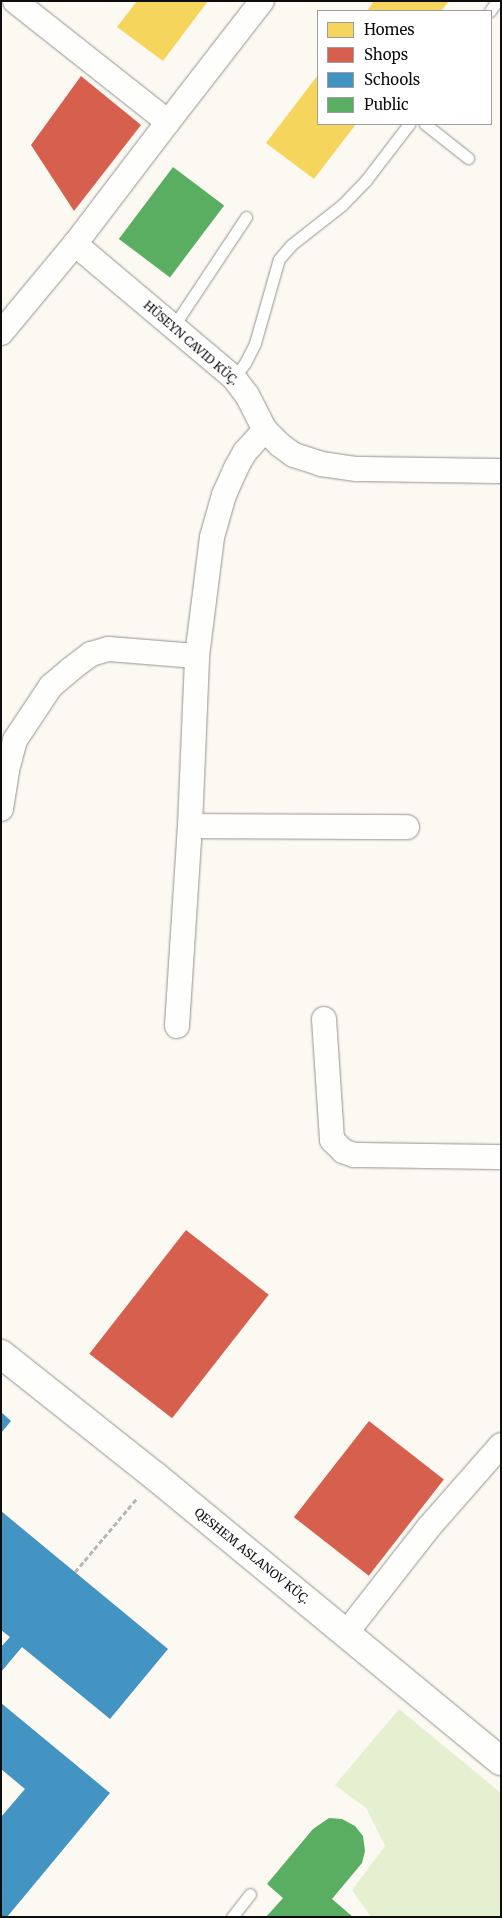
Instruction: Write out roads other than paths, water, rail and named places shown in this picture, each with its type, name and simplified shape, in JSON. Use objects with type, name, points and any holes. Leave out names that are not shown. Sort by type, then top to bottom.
[{"type":"street","points":[[15,1],[168,122]]},
{"type":"street","points":[[1,333],[74,244],[262,1]]},
{"type":"street","name":"HÜSEYN CAVID KÜÇ.","points":[[74,244],[234,378],[247,395],[265,430],[280,445],[294,455],[321,464],[357,469],[501,470]]},
{"type":"street","points":[[178,1026],[190,826],[197,656],[212,537],[224,494],[246,452],[265,430]]},
{"type":"street","points":[[1,810],[6,770],[15,740],[51,686],[91,654],[108,649],[197,656]]},
{"type":"street","points":[[190,826],[407,827]]},
{"type":"street","points":[[324,1019],[332,1140],[343,1152],[354,1156],[501,1157]]},
{"type":"street","name":"QESHEM ASLANOV KÜÇ.","points":[[1,1354],[155,1476],[501,1760]]},
{"type":"street","points":[[346,1632],[429,1528],[501,1445]]},
{"type":"lane","points":[[234,378],[246,363],[255,343],[279,259],[291,245],[342,205],[366,180],[408,125]]},
{"type":"lane","points":[[426,125],[468,158]]},
{"type":"lane","points":[[173,327],[246,216]]},
{"type":"lane","points":[[232,1917],[250,1894]]}]
